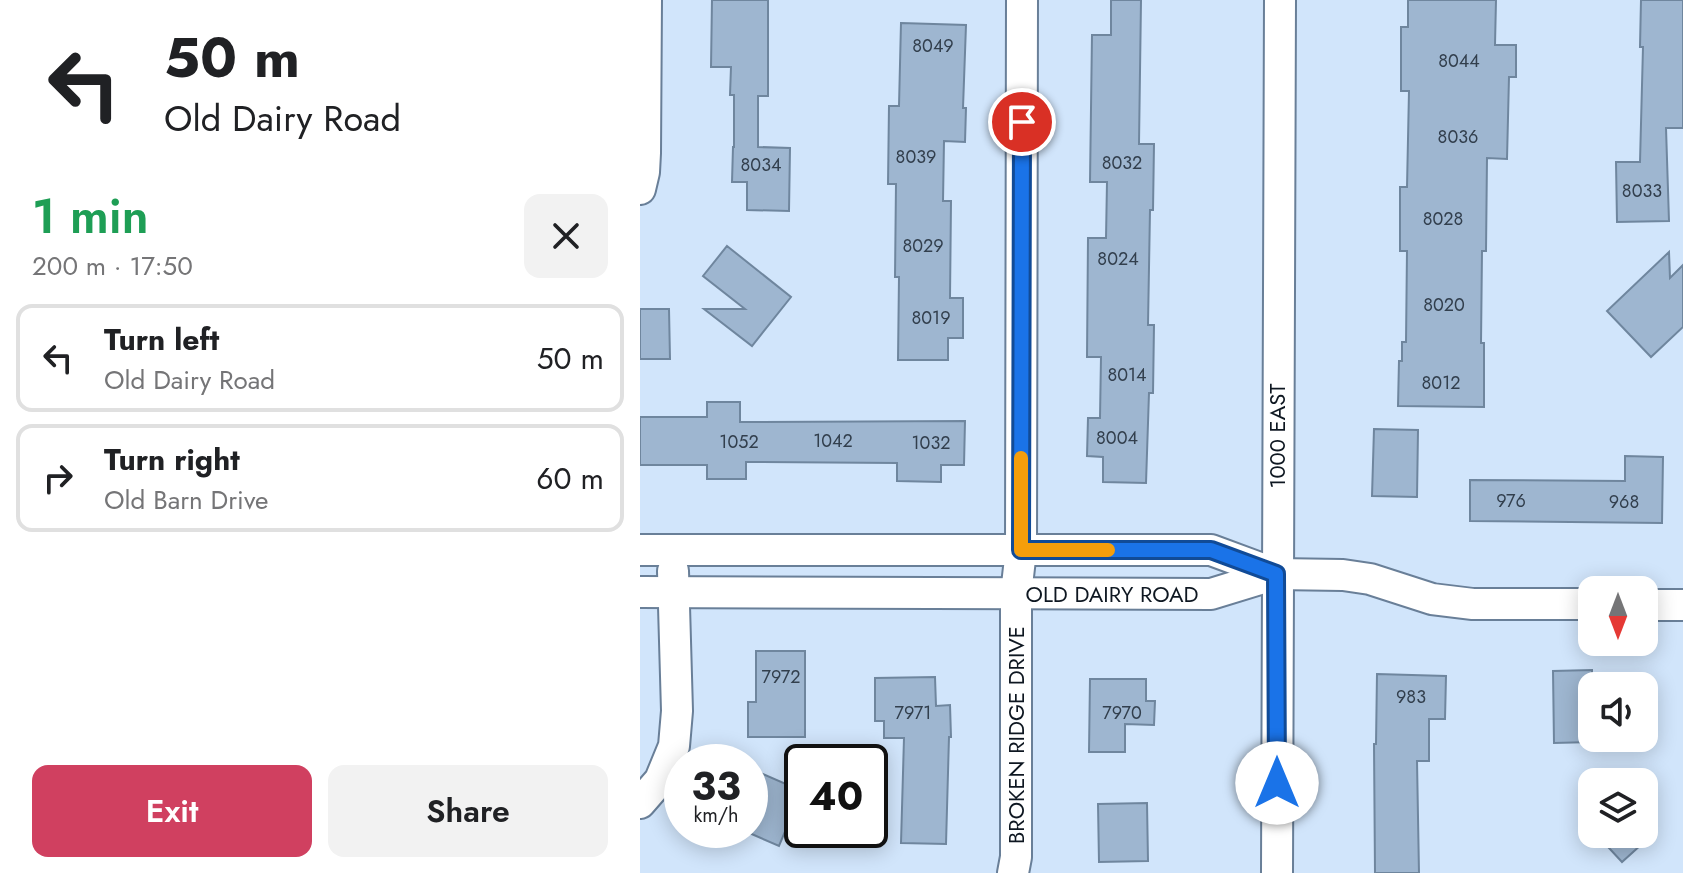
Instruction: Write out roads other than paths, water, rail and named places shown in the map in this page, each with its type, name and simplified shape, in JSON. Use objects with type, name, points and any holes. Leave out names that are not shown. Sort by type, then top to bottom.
[{"type":"street","points":[[640,189],[645,153],[646,0]]},
{"type":"street","name":"BROKEN RIDGE DRIVE","points":[[1013,873],[1016,857],[1016,594],[1021,550],[1022,0]]},
{"type":"street","name":"1000 EAST","points":[[1277,873],[1280,0]]},
{"type":"street","name":"OLD DAIRY ROAD","points":[[640,550],[1211,550],[1276,574]]},
{"type":"street","points":[[640,803],[660,780],[674,746],[677,711],[673,550]]},
{"type":"street","points":[[1276,574],[1343,575],[1370,579],[1432,599],[1473,604],[1578,604]]},
{"type":"street","name":"OLD DAIRY ROAD","points":[[640,592],[1211,594],[1276,574]]},
{"type":"street","points":[[1658,605],[1683,605]]}]
